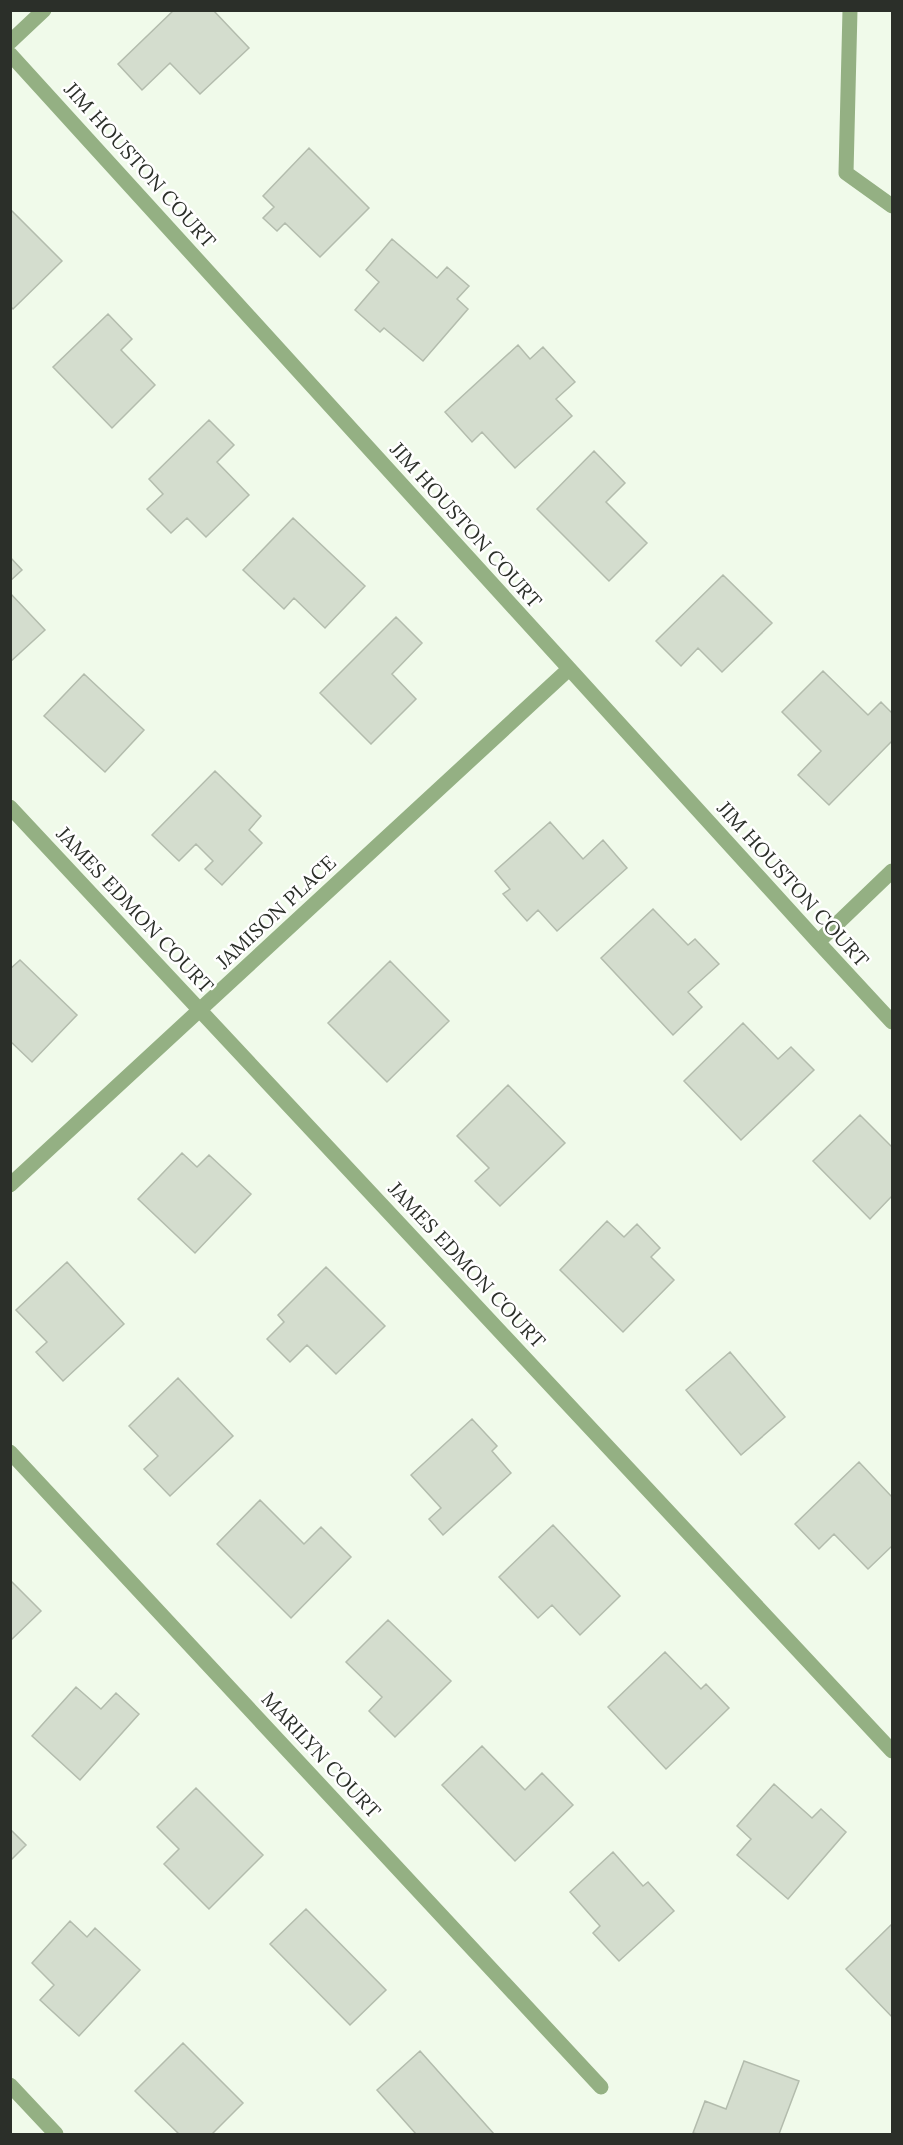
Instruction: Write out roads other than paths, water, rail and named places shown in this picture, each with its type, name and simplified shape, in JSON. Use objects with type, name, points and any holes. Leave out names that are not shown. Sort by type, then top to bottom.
[{"type":"street","points":[[10,42],[44,10]]},
{"type":"street","points":[[850,10],[846,173],[892,206]]},
{"type":"street","name":"JIM HOUSTON COURT","points":[[10,54],[892,1022]]},
{"type":"street","name":"JAMISON PLACE","points":[[10,1185],[569,669]]},
{"type":"street","name":"JAMES EDMON COURT","points":[[10,807],[892,1751]]},
{"type":"street","points":[[818,942],[892,872]]},
{"type":"street","name":"MARILYN COURT","points":[[10,1452],[601,2087]]},
{"type":"street","points":[[10,2085],[56,2134]]}]
